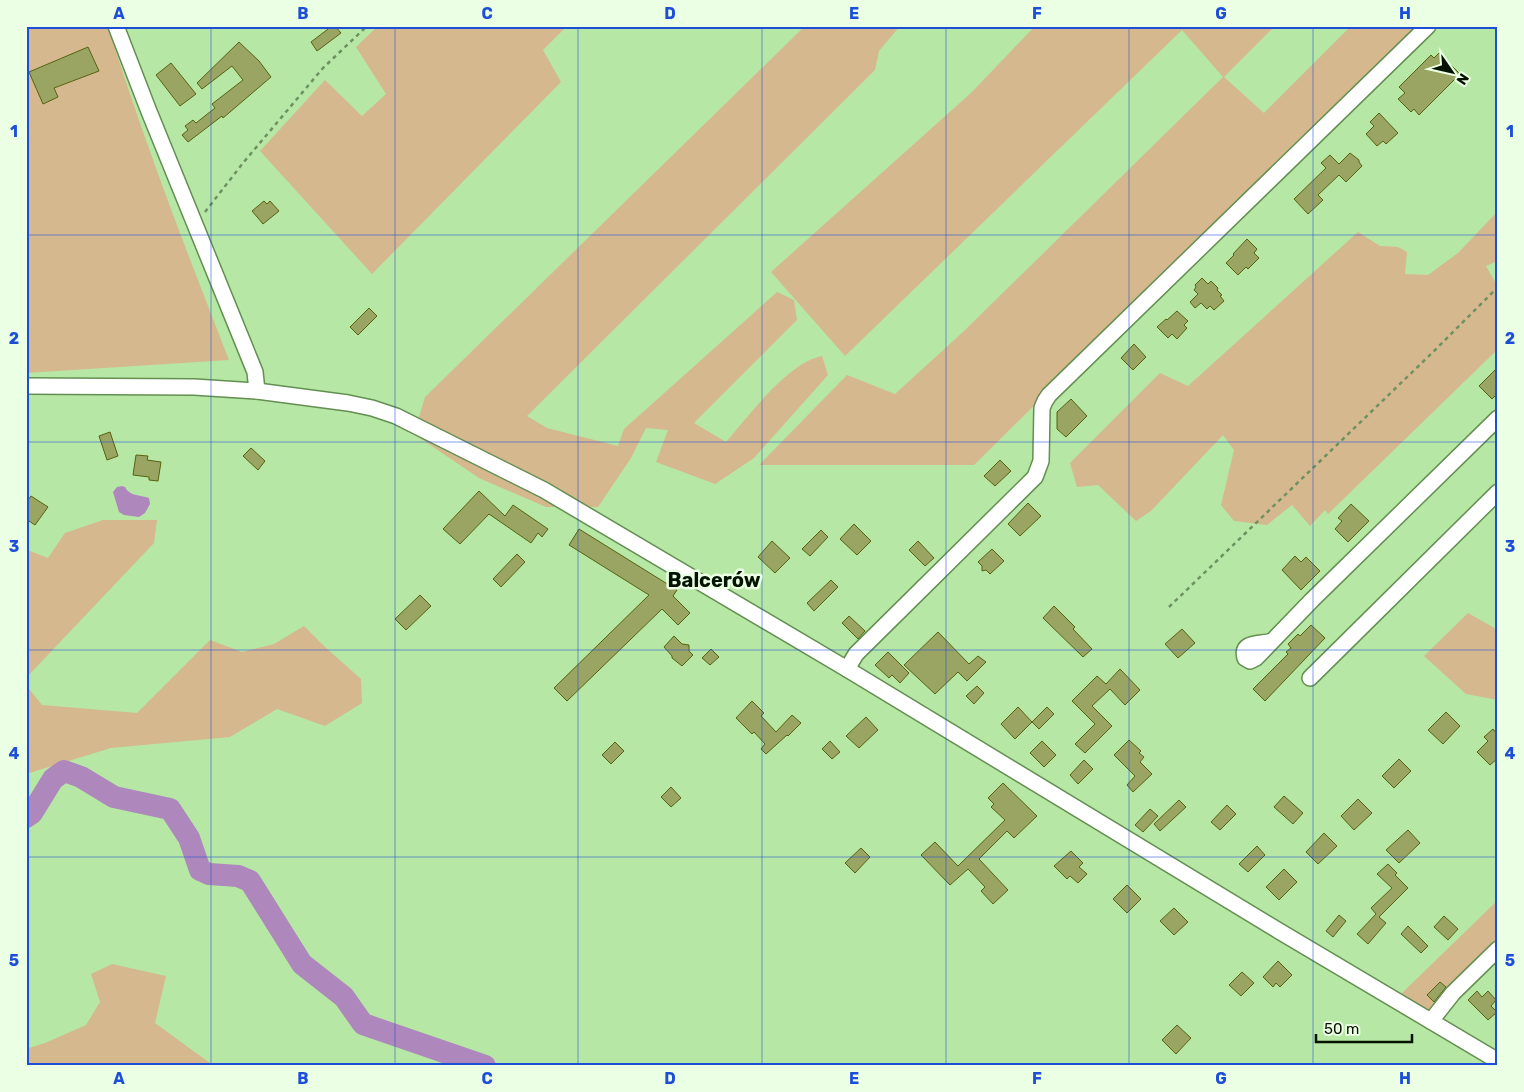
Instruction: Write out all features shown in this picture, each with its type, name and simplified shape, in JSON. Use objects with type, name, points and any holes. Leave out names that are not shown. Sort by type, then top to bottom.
[{"type":"street","points":[[116,26],[255,372],[257,391]]},
{"type":"street","points":[[847,669],[856,654],[1035,477],[1041,456],[1042,408],[1049,395],[1428,26]]},
{"type":"street","points":[[26,386],[194,387],[257,391],[348,403],[396,416],[544,490],[847,669],[1279,931],[1498,1061]]},
{"type":"street","points":[[1272,640],[1498,418]]},
{"type":"street","points":[[1310,678],[1498,492]]},
{"type":"street","points":[[1431,1021],[1453,993],[1498,949]]},
{"type":"path","points":[[193,220],[202,216],[242,162],[323,68],[364,29],[362,26]]},
{"type":"path","points":[[1169,608],[1498,288]]},
{"type":"shaded area","points":[[26,26],[108,26],[150,152],[229,360],[26,373]]},
{"type":"shaded area","points":[[378,26],[567,26],[543,50],[561,82],[372,274],[260,151],[325,80],[362,116],[386,94],[356,47]]},
{"type":"shaded area","points":[[805,26],[900,26],[879,51],[875,70],[527,416],[547,428],[618,446],[624,429],[777,292],[794,300],[797,320],[694,423],[726,442],[782,379],[795,369],[822,356],[828,375],[754,458],[715,484],[656,462],[668,430],[646,428],[631,458],[598,507],[546,507],[479,478],[414,434],[425,397]]},
{"type":"shaded area","points":[[1035,26],[1275,26],[1224,77],[1264,113],[1351,26],[1420,26],[974,465],[759,465],[847,375],[895,394],[963,332],[1223,77],[1182,30],[845,356],[771,272],[971,93]]},
{"type":"shaded area","points":[[1498,211],[1498,261],[1486,266],[1498,287],[1498,349],[1328,514],[1325,510],[1310,526],[1292,505],[1267,525],[1234,521],[1221,505],[1234,450],[1223,435],[1151,511],[1136,521],[1098,485],[1077,487],[1070,463],[1160,373],[1188,386],[1358,232],[1380,246],[1398,247],[1407,252],[1405,274],[1428,275],[1458,253]]},
{"type":"shaded area","points":[[122,486],[132,494],[149,498],[150,504],[145,513],[139,517],[124,515],[119,512],[113,492],[117,487]]},
{"type":"shaded area","points":[[103,520],[157,520],[154,543],[26,678],[26,552],[30,551],[48,558],[65,533]]},
{"type":"shaded area","points":[[1468,613],[1498,630],[1498,700],[1466,694],[1424,656]]},
{"type":"shaded area","points":[[304,626],[361,679],[362,703],[325,726],[277,709],[230,737],[111,748],[26,774],[26,685],[42,705],[137,713],[210,640],[242,652],[274,644]]},
{"type":"shaded area","points":[[1498,900],[1498,941],[1428,1011],[1401,994]]},
{"type":"shaded area","points":[[112,964],[166,976],[155,1023],[214,1066],[26,1066],[26,1049],[86,1025],[100,1002],[91,974]]},
{"type":"building","points":[[332,26],[335,26],[341,33],[317,51],[311,42]]},
{"type":"building","points":[[239,42],[259,61],[271,77],[223,118],[222,116],[188,142],[182,135],[188,130],[185,126],[193,120],[196,123],[215,108],[212,104],[243,80],[232,66],[202,89],[197,83]]},
{"type":"building","points":[[88,47],[99,71],[54,88],[58,97],[43,104],[29,72]]},
{"type":"building","points":[[1439,53],[1460,74],[1419,115],[1414,109],[1411,112],[1398,99],[1405,93],[1399,87],[1431,55],[1434,58]]},
{"type":"building","points":[[171,63],[196,94],[180,106],[156,75]]},
{"type":"building","points":[[1379,113],[1398,133],[1386,144],[1383,141],[1377,146],[1366,134],[1374,126],[1370,122]]},
{"type":"building","points":[[1350,153],[1359,160],[1362,166],[1346,182],[1339,175],[1318,195],[1323,200],[1308,214],[1294,199],[1326,168],[1321,163],[1330,155],[1339,164]]},
{"type":"building","points":[[264,201],[267,204],[270,201],[279,211],[263,224],[252,211]]},
{"type":"building","points":[[1247,239],[1257,249],[1254,253],[1259,258],[1248,269],[1246,267],[1238,275],[1226,263]]},
{"type":"building","points":[[1202,278],[1208,284],[1211,281],[1222,295],[1220,296],[1224,301],[1214,310],[1210,306],[1207,309],[1201,303],[1195,308],[1190,302],[1198,294],[1194,290],[1195,285]]},
{"type":"building","points":[[369,308],[377,316],[358,335],[350,327]]},
{"type":"building","points":[[1177,311],[1188,321],[1184,325],[1187,328],[1177,339],[1172,334],[1168,338],[1157,327]]},
{"type":"building","points":[[1134,344],[1146,357],[1133,370],[1121,358]]},
{"type":"building","points":[[1498,367],[1498,393],[1492,399],[1479,386]]},
{"type":"building","points":[[1071,399],[1087,416],[1066,437],[1057,429],[1057,412]]},
{"type":"building","points":[[110,432],[118,456],[107,460],[99,436]]},
{"type":"building","points":[[251,448],[265,461],[258,470],[243,456]]},
{"type":"building","points":[[136,455],[148,456],[147,460],[161,462],[158,481],[149,480],[149,477],[133,475]]},
{"type":"building","points":[[1000,460],[1011,471],[995,486],[984,476]]},
{"type":"building","points":[[479,491],[505,516],[513,505],[548,529],[542,537],[538,533],[531,543],[489,514],[460,544],[443,529]]},
{"type":"building","points":[[31,496],[48,507],[35,525],[26,519],[26,503]]},
{"type":"building","points":[[1028,503],[1041,516],[1020,536],[1008,524]]},
{"type":"building","points":[[1351,504],[1369,521],[1348,542],[1335,529],[1342,521],[1338,518]]},
{"type":"building","points":[[854,524],[871,541],[857,555],[840,539]]},
{"type":"building","points":[[579,529],[677,590],[673,596],[690,613],[678,625],[662,609],[567,701],[554,688],[649,595],[569,545]]},
{"type":"building","points":[[821,530],[828,537],[810,556],[802,549]]},
{"type":"building","points":[[772,541],[790,558],[775,573],[758,557]]},
{"type":"building","points":[[918,541],[934,558],[925,566],[909,550]]},
{"type":"building","points":[[992,549],[1004,561],[990,574],[986,570],[982,571],[982,566],[978,562]]},
{"type":"building","points":[[517,554],[525,562],[501,587],[493,579]]},
{"type":"building","points":[[1295,556],[1301,562],[1306,557],[1320,571],[1301,590],[1282,570]]},
{"type":"building","points":[[831,580],[838,587],[814,611],[807,603]]},
{"type":"building","points":[[420,595],[431,606],[406,630],[395,619]]},
{"type":"building","points":[[1054,606],[1075,627],[1073,629],[1092,649],[1083,657],[1043,618]]},
{"type":"building","points":[[849,616],[865,631],[858,639],[842,623]]},
{"type":"building","points":[[1311,625],[1325,638],[1265,701],[1253,689],[1288,654],[1286,652],[1291,648],[1288,644]]},
{"type":"building","points":[[1182,629],[1195,643],[1178,658],[1165,644]]},
{"type":"building","points":[[938,632],[969,664],[978,656],[986,662],[967,681],[958,672],[935,694],[904,665]]},
{"type":"building","points":[[674,636],[682,644],[689,645],[689,651],[693,655],[682,666],[672,658],[664,647]]},
{"type":"building","points":[[711,649],[719,657],[710,665],[702,658]]},
{"type":"building","points":[[888,652],[909,673],[900,683],[892,675],[889,678],[875,665]]},
{"type":"building","points":[[1120,669],[1140,690],[1125,705],[1110,689],[1092,706],[1112,726],[1085,753],[1075,744],[1095,724],[1072,701],[1097,676],[1106,684]]},
{"type":"building","points":[[977,686],[984,693],[974,704],[966,696]]},
{"type":"building","points":[[752,701],[764,713],[761,716],[776,732],[792,715],[801,723],[766,754],[761,749],[765,744],[754,732],[752,734],[736,718]]},
{"type":"building","points":[[1018,707],[1032,722],[1015,739],[1001,724]]},
{"type":"building","points":[[1047,707],[1054,714],[1039,729],[1032,722]]},
{"type":"building","points":[[1446,712],[1460,726],[1443,744],[1428,730]]},
{"type":"building","points":[[866,717],[878,730],[859,748],[846,736]]},
{"type":"building","points":[[1493,729],[1496,733],[1498,731],[1498,758],[1490,765],[1477,752],[1488,741],[1484,737]]},
{"type":"building","points":[[1129,740],[1141,751],[1139,753],[1144,757],[1140,762],[1152,774],[1133,792],[1127,785],[1135,776],[1114,755]]},
{"type":"building","points":[[830,741],[840,752],[832,759],[822,749]]},
{"type":"building","points":[[1042,741],[1056,755],[1044,767],[1030,753]]},
{"type":"building","points":[[615,742],[624,751],[611,764],[602,755]]},
{"type":"building","points":[[1399,759],[1411,771],[1394,788],[1382,776]]},
{"type":"building","points":[[1084,760],[1093,769],[1078,784],[1070,775]]},
{"type":"building","points":[[1003,783],[1037,816],[1014,838],[1007,831],[979,859],[1008,890],[993,904],[981,891],[985,887],[968,869],[950,885],[921,855],[935,842],[958,866],[1005,820],[991,807],[994,804],[988,798]]},
{"type":"building","points":[[671,787],[681,798],[671,807],[661,797]]},
{"type":"building","points":[[1284,796],[1303,813],[1293,824],[1274,807]]},
{"type":"building","points":[[1358,799],[1372,813],[1354,830],[1341,816]]},
{"type":"building","points":[[1179,800],[1186,807],[1160,831],[1154,824]]},
{"type":"building","points":[[1227,805],[1236,814],[1220,830],[1211,822]]},
{"type":"building","points":[[1150,809],[1158,816],[1143,832],[1135,825]]},
{"type":"building","points":[[1408,830],[1420,843],[1399,863],[1386,850]]},
{"type":"building","points":[[1324,833],[1337,846],[1318,864],[1306,852]]},
{"type":"building","points":[[1257,846],[1265,855],[1248,872],[1239,864]]},
{"type":"building","points":[[861,848],[870,857],[855,873],[845,863]]},
{"type":"building","points":[[1071,851],[1083,863],[1079,867],[1087,874],[1078,883],[1070,876],[1067,879],[1054,866]]},
{"type":"building","points":[[1388,864],[1397,873],[1395,875],[1408,888],[1379,917],[1386,923],[1368,944],[1357,934],[1376,914],[1371,908],[1392,888],[1377,874]]},
{"type":"building","points":[[1284,869],[1297,882],[1279,900],[1266,887]]},
{"type":"building","points":[[1127,885],[1141,899],[1127,913],[1113,899]]},
{"type":"building","points":[[1174,908],[1188,922],[1174,935],[1160,921]]},
{"type":"building","points":[[1339,915],[1346,921],[1333,937],[1326,931]]},
{"type":"building","points":[[1444,916],[1458,929],[1448,940],[1434,927]]},
{"type":"building","points":[[1408,926],[1428,946],[1421,953],[1401,934]]},
{"type":"building","points":[[1278,961],[1292,975],[1280,987],[1276,983],[1273,987],[1263,977]]},
{"type":"building","points":[[1242,972],[1254,983],[1241,996],[1229,985]]},
{"type":"building","points":[[1440,982],[1446,987],[1434,1002],[1427,995]]},
{"type":"building","points":[[1477,991],[1482,997],[1488,991],[1496,1000],[1491,1006],[1497,1012],[1488,1020],[1468,1000]]},
{"type":"building","points":[[1177,1025],[1191,1038],[1176,1054],[1162,1040]]},
{"type":"waterway","points":[[26,817],[32,813],[53,779],[64,771],[81,777],[114,797],[170,809],[189,838],[200,870],[209,874],[238,876],[250,881],[302,964],[344,997],[363,1024],[485,1066]]},
{"type":"district","name":"Balcerów","points":[[714,580]]}]
